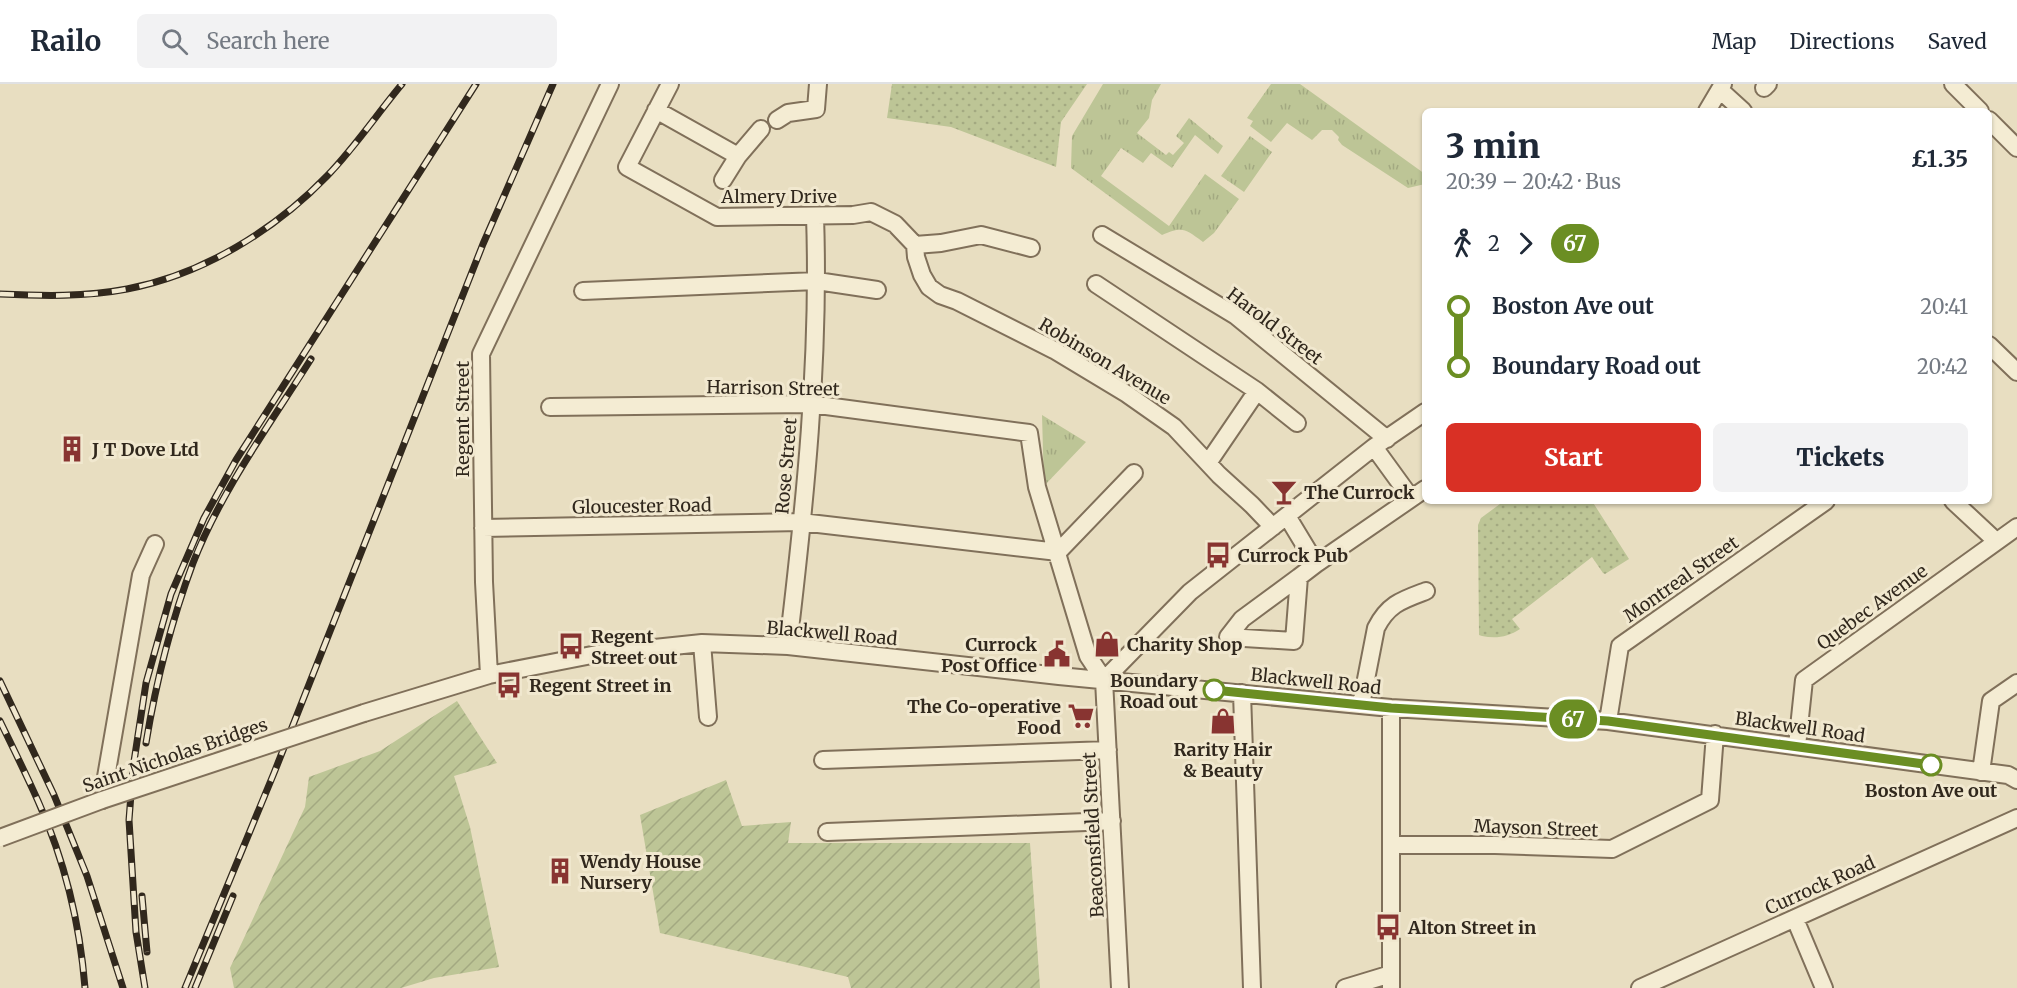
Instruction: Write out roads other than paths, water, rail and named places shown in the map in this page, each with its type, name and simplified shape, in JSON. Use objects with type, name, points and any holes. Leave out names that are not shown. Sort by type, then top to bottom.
[{"type":"street","name":"Regent Street","points":[[489,675],[483,528],[481,354],[610,84]]},
{"type":"street","name":"Almery Drive","points":[[670,84],[627,167],[717,217],[853,215],[871,212],[895,224],[915,245]]},
{"type":"street","points":[[777,120],[788,112],[816,109],[818,84]]},
{"type":"street","points":[[1953,84],[1977,108]]},
{"type":"street","points":[[1709,108],[1722,87],[1740,108]]},
{"type":"street","points":[[656,111],[738,156]]},
{"type":"street","points":[[1992,123],[2017,148]]},
{"type":"street","points":[[723,180],[738,156],[761,129]]},
{"type":"street","name":"Rose Street","points":[[788,646],[811,404],[817,280],[815,216]]},
{"type":"street","points":[[915,245],[942,243],[981,235],[1031,248]]},
{"type":"street","name":"Harold Street","points":[[1102,235],[1236,316],[1381,443],[1418,494]]},
{"type":"street","name":"Robinson Avenue","points":[[915,245],[916,257],[929,287],[940,295],[957,301],[1054,350],[1127,393],[1174,427],[1273,528]]},
{"type":"street","points":[[583,291],[817,280],[877,290]]},
{"type":"street","points":[[1096,284],[1257,391],[1297,423]]},
{"type":"street","points":[[1992,348],[2017,372]]},
{"type":"street","points":[[1208,463],[1257,391]]},
{"type":"street","name":"Harrison Street","points":[[550,407],[811,404],[1029,432],[1037,487],[1058,552]]},
{"type":"street","points":[[1134,473],[1058,552],[1089,656],[1104,680],[1190,592],[1381,443],[1422,414]]},
{"type":"street","points":[[1299,577],[1294,641],[1228,637],[1242,619],[1316,564],[1418,494]]},
{"type":"street","name":"Montreal Street","points":[[1608,721],[1620,646],[1822,504]]},
{"type":"street","points":[[1956,504],[1996,541]]},
{"type":"street","points":[[1287,516],[1316,564]]},
{"type":"street","name":"Gloucester Road","points":[[483,528],[801,522],[1058,552]]},
{"type":"street","name":"Quebec Avenue","points":[[1797,746],[1804,680],[2017,527]]},
{"type":"street","points":[[102,800],[141,575],[155,544]]},
{"type":"street","points":[[1360,705],[1376,628],[1381,618],[1390,607],[1426,591]]},
{"type":"street","points":[[702,643],[708,717]]},
{"type":"street","name":"Blackwell Road","points":[[364,713],[489,675],[597,654],[702,643],[788,646],[1391,708],[1608,721],[2007,774],[2017,780]]},
{"type":"street","name":"Beaconsfield Street","points":[[1104,680],[1120,988]]},
{"type":"street","points":[[1981,772],[1990,701],[2017,683]]},
{"type":"street","points":[[1242,693],[1252,988]]},
{"type":"street","points":[[1345,988],[1390,981],[1391,708]]},
{"type":"street","name":"Saint Nicholas Bridges","points":[[0,838],[102,800],[364,713]]},
{"type":"street","name":"Mayson Street","points":[[1391,845],[1495,845],[1612,849],[1710,800],[1715,734]]},
{"type":"street","points":[[823,760],[1108,750]]},
{"type":"street","name":"Currock Road","points":[[1640,988],[2017,818]]},
{"type":"street","points":[[827,832],[1112,821]]},
{"type":"street","points":[[1795,919],[1824,988]]},
{"type":"railway","points":[[0,294],[64,295],[127,289],[183,273],[236,248],[261,232],[307,196],[347,154],[402,84]]},
{"type":"railway","points":[[145,988],[136,932],[129,820],[133,768],[146,683],[171,594],[204,518],[236,460],[476,84]]},
{"type":"railway","points":[[185,988],[274,773],[483,244],[553,84]]},
{"type":"railway","points":[[146,743],[154,697],[171,630],[204,536],[247,458],[311,359]]},
{"type":"railway","points":[[0,681],[54,795],[87,876],[123,988]]},
{"type":"railway","points":[[0,721],[38,801],[56,846],[75,916],[85,988]]},
{"type":"railway","points":[[142,896],[147,952]]},
{"type":"railway","points":[[195,988],[233,896]]},
{"type":"place","name":"J T Dove Ltd","points":[[72,449]]},
{"type":"place","name":"The Currock","points":[[1284,492]]},
{"type":"place","name":"Currock Pub","points":[[1218,555]]},
{"type":"place","name":"Charity Shop","points":[[1107,644]]},
{"type":"place","name":"Regent Street out","points":[[571,646]]},
{"type":"place","name":"Currock Post Office","points":[[1057,654]]},
{"type":"place","name":"Regent Street in","points":[[509,685]]},
{"type":"place","name":"Boundary Road out","points":[[1214,690]]},
{"type":"place","name":"The Co-operative Food","points":[[1081,716]]},
{"type":"place","name":"Rarity Hair & Beauty","points":[[1223,721]]},
{"type":"place","name":"Boston Ave out","points":[[1931,765]]},
{"type":"place","name":"Wendy House Nursery","points":[[560,871]]},
{"type":"place","name":"Alton Street in","points":[[1388,927]]}]
